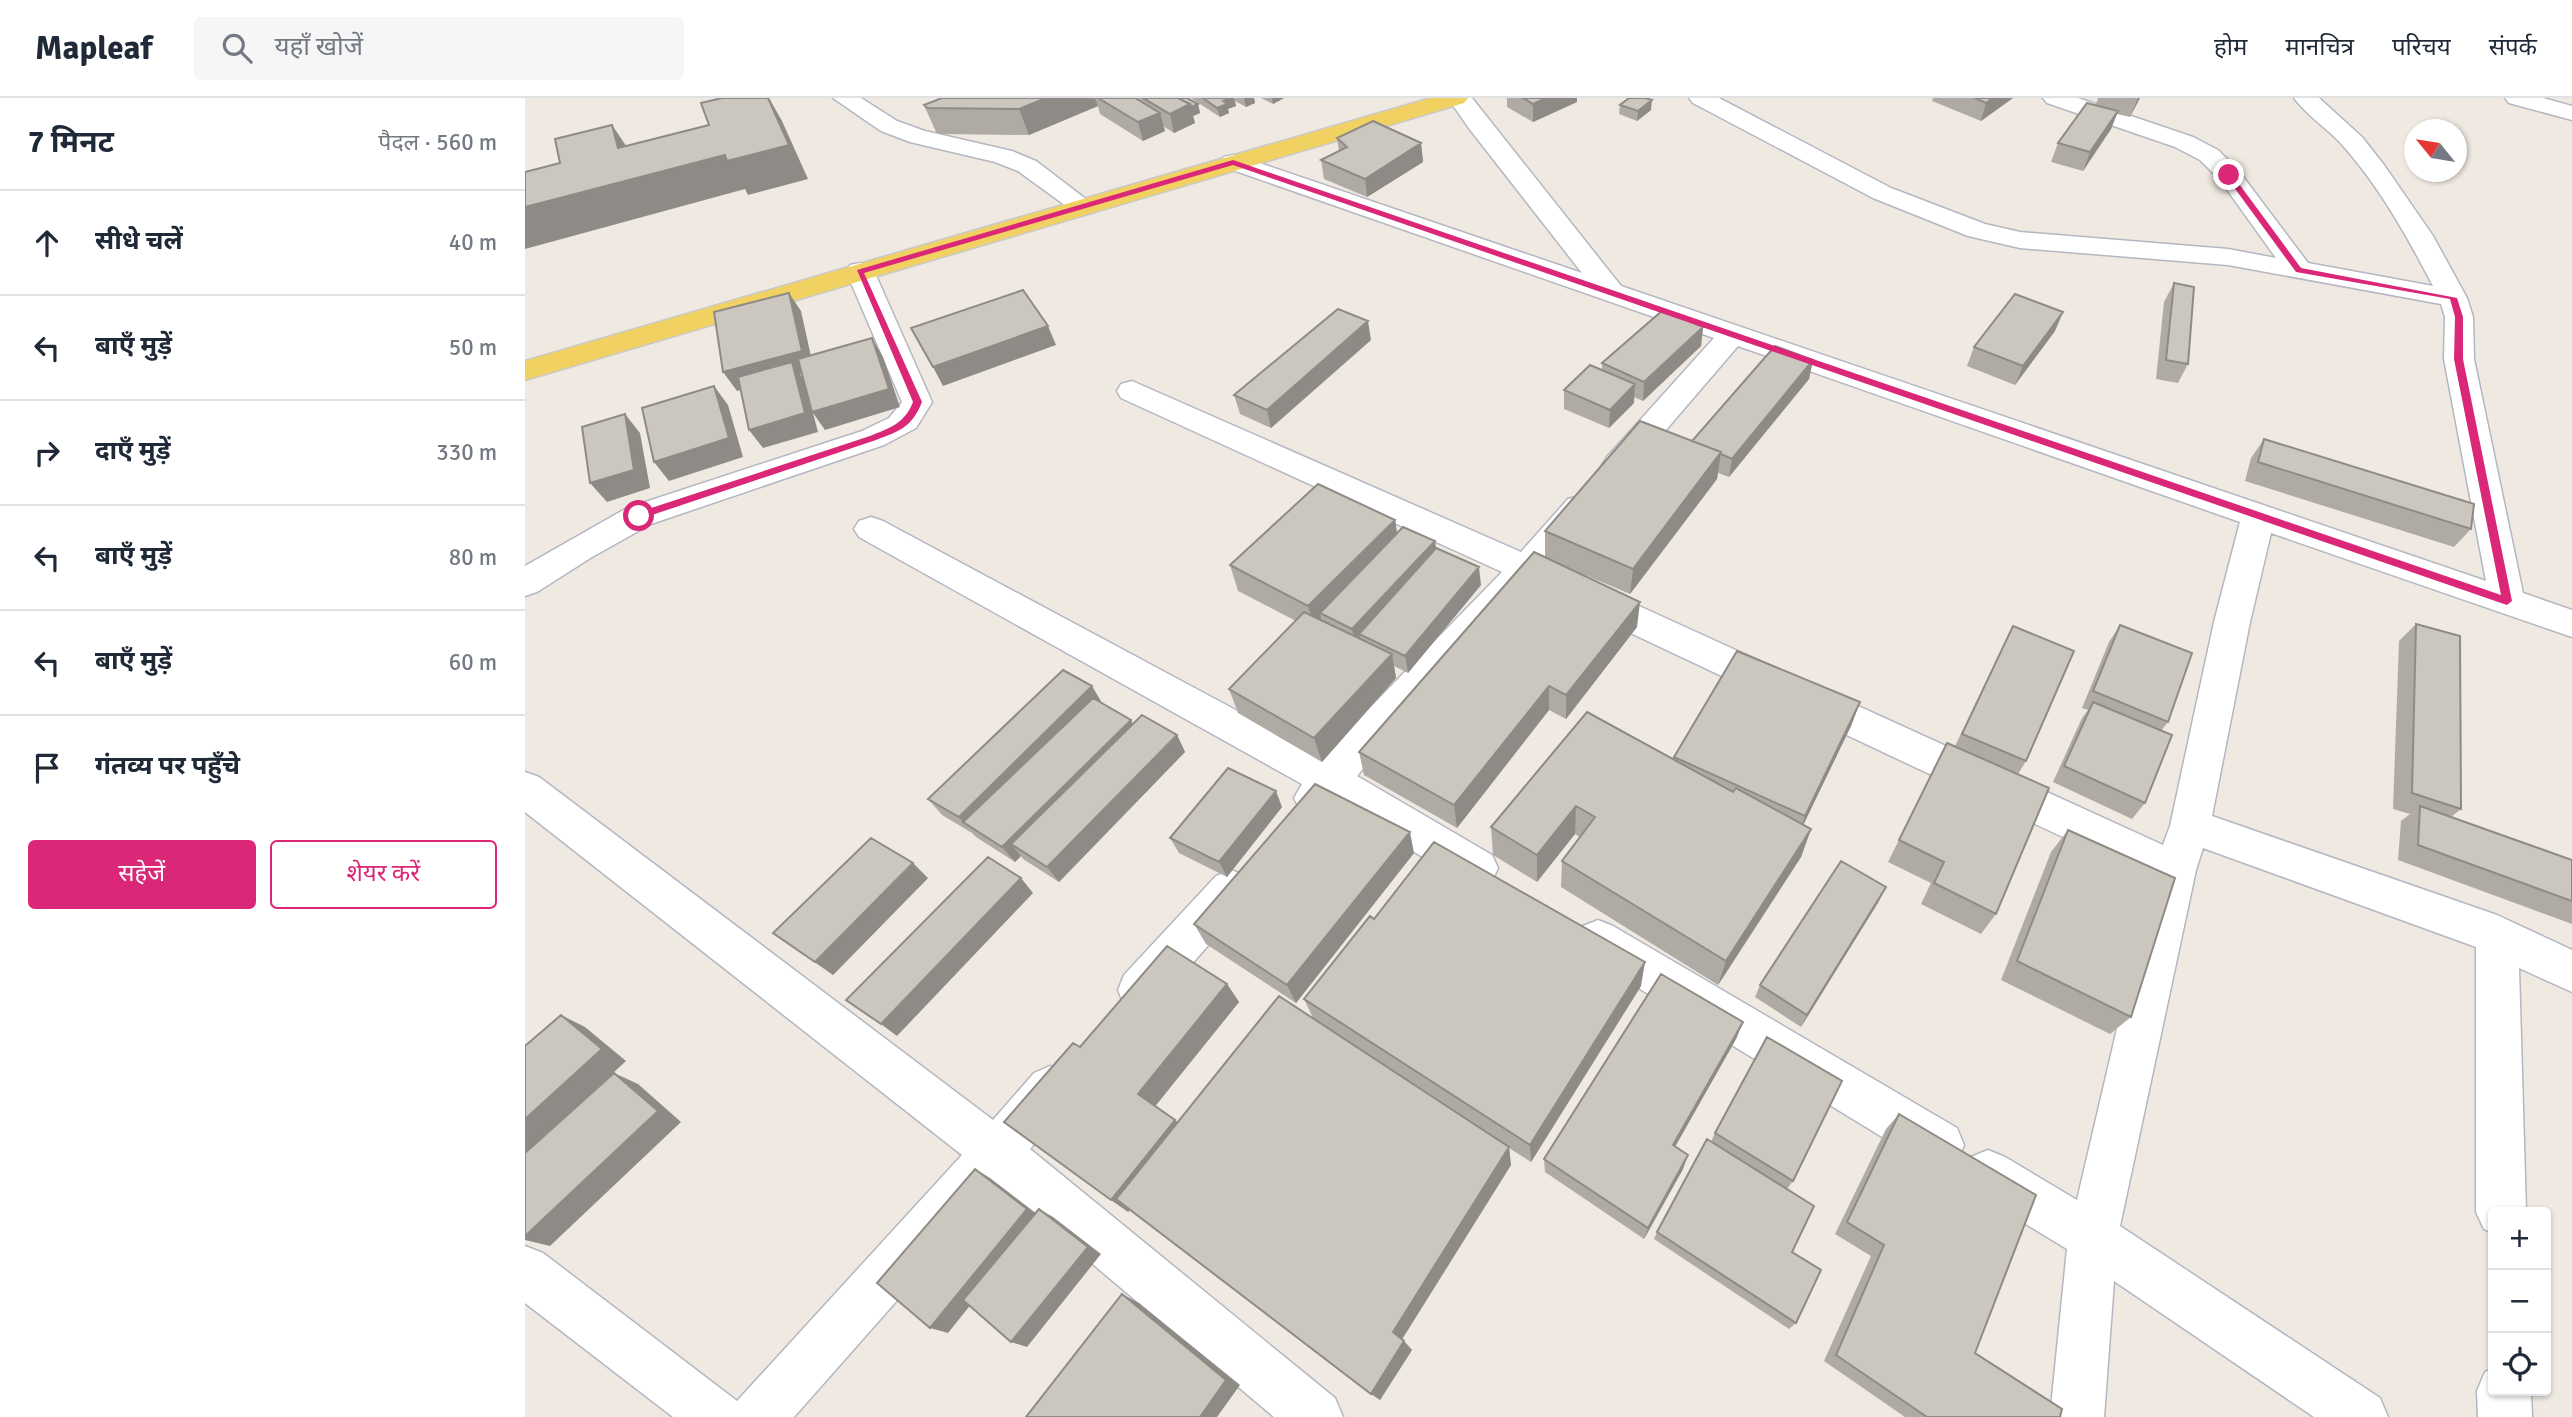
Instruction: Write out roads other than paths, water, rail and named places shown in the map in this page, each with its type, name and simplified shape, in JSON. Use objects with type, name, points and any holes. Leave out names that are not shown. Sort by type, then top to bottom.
[{"type":"main road","points":[[525,371],[854,261],[1072,199],[1393,98]]},
{"type":"main road","points":[[1072,199],[1233,163],[1457,98]]},
{"type":"street","points":[[845,98],[890,126],[918,137],[1003,156],[1027,166],[1072,199]]},
{"type":"street","points":[[1457,98],[1614,295]]},
{"type":"street","points":[[1701,98],[1882,193],[1977,230],[2020,240],[2215,256],[2453,298]]},
{"type":"street","points":[[2055,98],[2184,142],[2209,155],[2229,175],[2299,270]]},
{"type":"street","points":[[2306,98],[2353,142],[2375,170],[2420,236],[2453,298],[2459,317],[2459,359],[2507,601]]},
{"type":"street","points":[[2517,98],[2572,113]]},
{"type":"street","points":[[1233,163],[2572,624]]},
{"type":"street","points":[[525,583],[580,548],[639,516],[873,438],[898,428],[911,417],[917,402],[854,261]]},
{"type":"street","points":[[1294,820],[1375,726],[1526,569],[1732,335]]},
{"type":"street","points":[[1132,391],[1526,569],[2175,870]]},
{"type":"street","points":[[2077,1417],[2093,1237],[2175,870],[2190,826],[2232,622],[2258,516]]},
{"type":"street","points":[[871,529],[1331,780],[1509,887]]},
{"type":"street","points":[[525,789],[997,1152],[1316,1417]]},
{"type":"street","points":[[2190,826],[2497,935],[2572,972]]},
{"type":"street","points":[[1119,1012],[1257,861]]},
{"type":"street","points":[[1569,923],[2093,1237],[2361,1417]]},
{"type":"street","points":[[2497,935],[2501,1207]]},
{"type":"street","points":[[758,1417],[997,1152],[1073,1063]]},
{"type":"street","points":[[525,1271],[717,1417]]},
{"type":"street","points":[[2504,1396],[2505,1417]]}]
